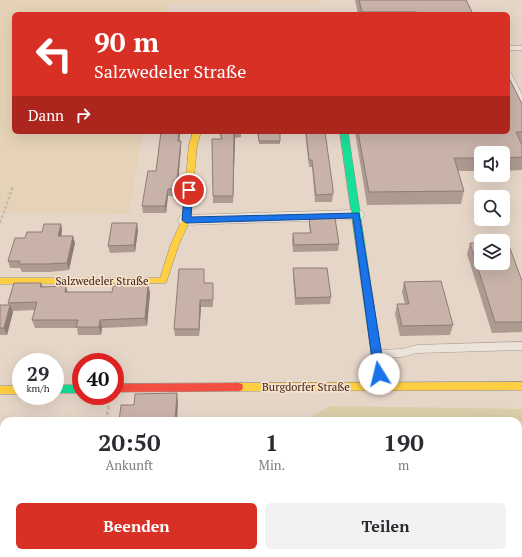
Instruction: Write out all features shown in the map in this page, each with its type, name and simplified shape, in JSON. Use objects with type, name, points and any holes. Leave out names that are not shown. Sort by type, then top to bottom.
[{"type":"street","name":"Salzwedeler Straße","points":[[0,281],[163,281],[175,244],[186,220],[193,145],[196,134]]},
{"type":"street","points":[[344,134],[381,386]]},
{"type":"street","points":[[186,220],[356,215]]},
{"type":"street","name":"Burgdorfer Straße","points":[[124,388],[522,386]]},
{"type":"street","points":[[0,390],[12,390]]},
{"type":"lane","points":[[510,48],[522,48]]},
{"type":"lane","points":[[510,77],[522,102]]},
{"type":"lane","points":[[376,354],[402,353],[417,349],[522,346]]},
{"type":"path","points":[[0,223],[13,186]]},
{"type":"path","points":[[107,417],[109,405]]},
{"type":"shaded area","points":[[0,0],[320,0],[320,4],[167,4],[165,12],[12,12],[12,134],[143,134],[129,214],[0,213]]},
{"type":"shaded area","points":[[329,406],[522,409],[522,417],[311,417]]},
{"type":"building","points":[[359,0],[466,0],[472,12],[417,12],[362,12]]},
{"type":"building","points":[[510,80],[522,104],[522,132],[516,132],[522,145],[522,157],[510,158],[510,146],[474,146],[474,158],[454,158],[464,191],[369,192],[358,134],[510,134]]},
{"type":"building","points":[[161,134],[179,134],[178,141],[181,141],[176,189],[168,189],[165,206],[142,206],[148,171],[156,171]]},
{"type":"building","points":[[221,134],[234,134],[233,196],[213,196],[212,139],[222,139]]},
{"type":"building","points":[[258,134],[280,134],[280,141],[259,141]]},
{"type":"building","points":[[306,134],[325,134],[333,194],[316,195],[312,160],[309,160]]},
{"type":"building","points":[[335,218],[339,244],[294,245],[293,233],[311,233],[309,219]]},
{"type":"building","points":[[112,223],[137,223],[134,245],[108,246]]},
{"type":"building","points":[[44,224],[61,224],[58,236],[73,236],[67,263],[19,264],[20,261],[8,261],[15,238],[25,238],[27,232],[42,232]]},
{"type":"building","points":[[470,243],[474,243],[474,256]]},
{"type":"building","points":[[510,248],[522,281],[522,322],[495,322],[479,270],[510,270]]},
{"type":"building","points":[[293,268],[327,268],[331,297],[296,298]]},
{"type":"building","points":[[179,269],[204,269],[204,283],[213,283],[213,300],[200,300],[199,329],[174,329]]},
{"type":"building","points":[[441,281],[453,325],[402,326],[397,304],[409,304],[404,282]]},
{"type":"building","points":[[14,283],[41,283],[40,287],[66,286],[65,292],[112,292],[113,286],[148,285],[145,318],[100,320],[99,327],[76,327],[78,320],[32,320],[37,302],[8,303]]},
{"type":"building","points":[[0,305],[10,305],[4,328],[0,328]]},
{"type":"building","points":[[177,393],[175,417],[120,417],[121,405],[134,405],[135,394]]},
{"type":"traffic: fast","points":[[344,134],[381,386]]},
{"type":"traffic: fast","points":[[64,389],[72,389]]},
{"type":"traffic: slow","points":[[0,281],[163,281],[175,244],[186,220],[193,145],[196,134]]},
{"type":"traffic: slow","points":[[238,387],[522,386]]},
{"type":"traffic: slow","points":[[0,390],[12,390]]},
{"type":"traffic: jam","points":[[124,388],[238,387]]},
{"type":"route","points":[[189,190],[186,220],[356,215],[379,374]]}]
